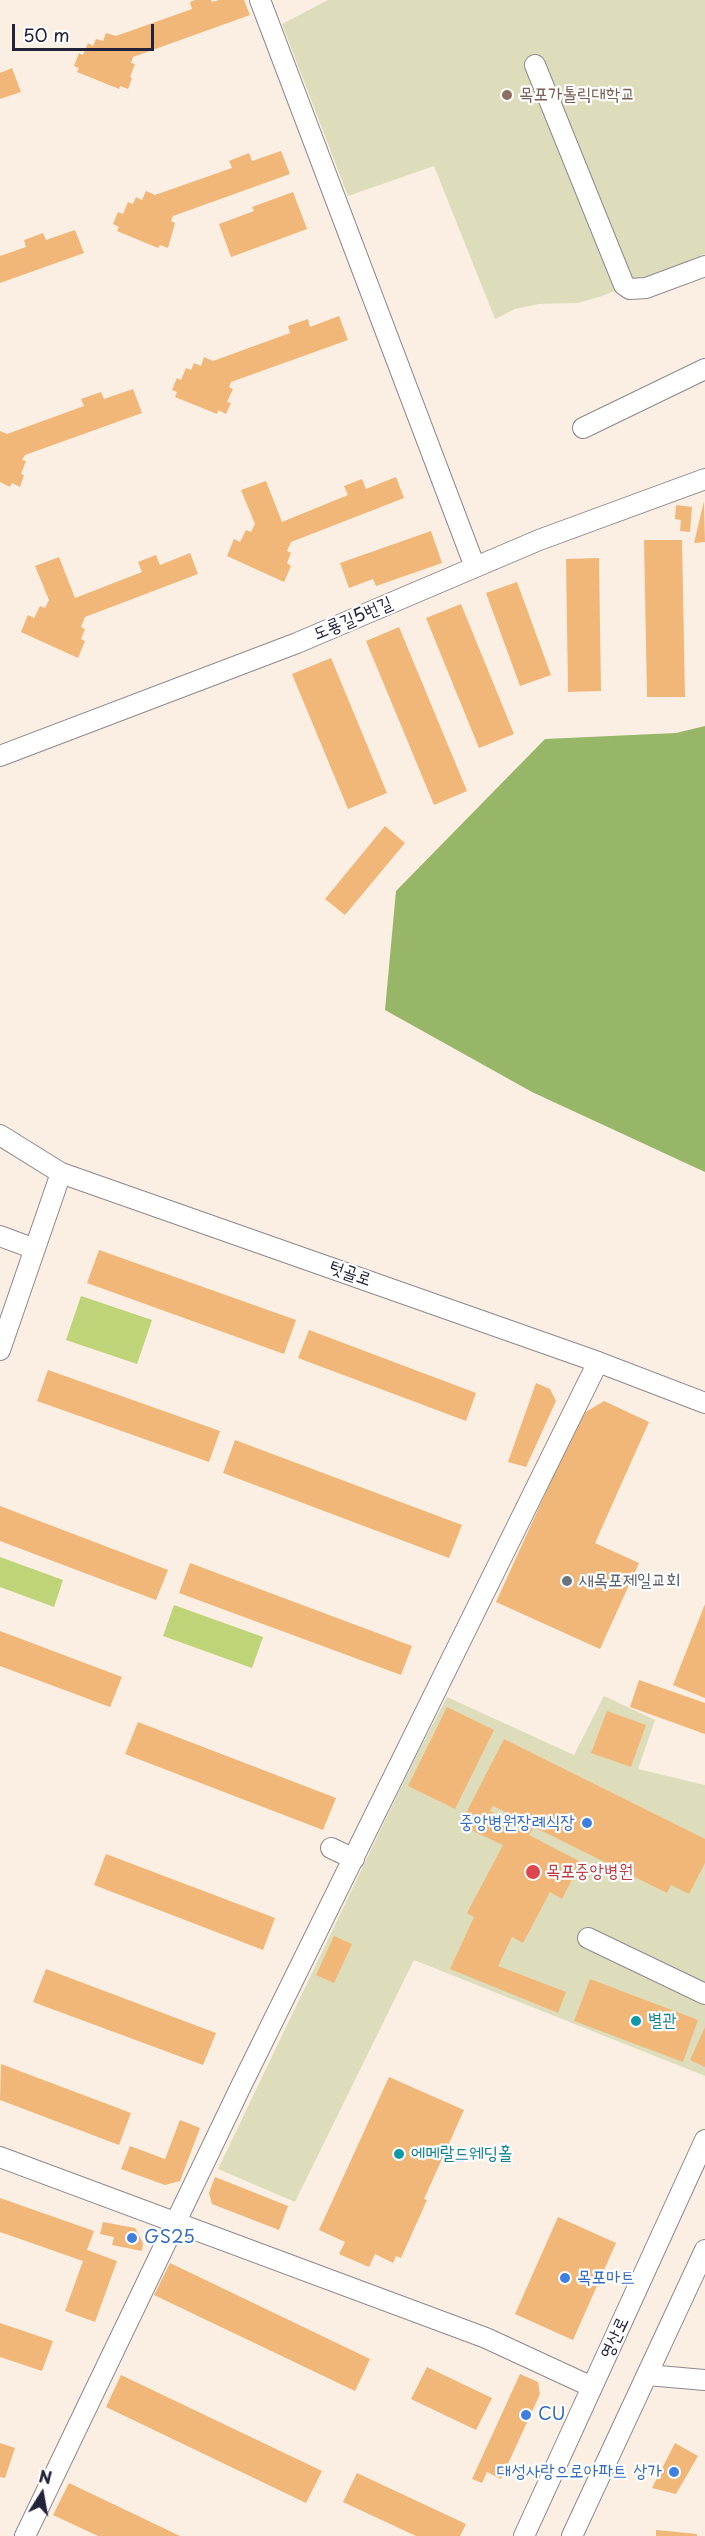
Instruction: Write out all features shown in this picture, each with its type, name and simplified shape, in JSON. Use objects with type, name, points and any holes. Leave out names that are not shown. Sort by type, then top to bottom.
[{"type":"street","points":[[260,0],[475,567]]},
{"type":"street","points":[[535,66],[624,285],[630,289],[646,288],[705,266]]},
{"type":"street","points":[[583,428],[705,369]]},
{"type":"street","name":"도룡길5번길","points":[[0,756],[297,643],[539,540],[705,479]]},
{"type":"street","name":"텃골로","points":[[0,1135],[62,1173],[598,1362],[705,1403]]},
{"type":"street","points":[[0,1350],[62,1173]]},
{"type":"street","points":[[0,1236],[35,1249]]},
{"type":"street","points":[[25,2536],[242,2085],[598,1362]]},
{"type":"street","points":[[331,1848],[354,1859]]},
{"type":"street","points":[[588,1938],[705,1994]]},
{"type":"street","name":"영산로","points":[[524,2536],[705,2140]]},
{"type":"street","points":[[0,2157],[419,2315],[486,2338],[592,2388]]},
{"type":"street","points":[[572,2536],[705,2250]]},
{"type":"street","points":[[647,2375],[705,2380]]},
{"type":"shaded area","name":"목포가톨릭대학교","points":[[328,0],[705,0],[705,254],[602,296],[578,303],[539,304],[515,309],[495,319],[434,166],[348,196],[282,24]]},
{"type":"shaded area","name":"목포중앙병원","points":[[604,1696],[655,1720],[638,1769],[705,1785],[705,2076],[414,1960],[295,2202],[218,2169],[415,1758],[447,1697],[574,1755]]},
{"type":"green space","points":[[705,726],[705,1172],[532,1092],[385,1010],[396,891],[545,739],[676,733]]},
{"type":"green space","points":[[81,1296],[152,1320],[137,1364],[66,1340]]},
{"type":"green space","points":[[0,1557],[63,1580],[54,1607],[0,1587]]},
{"type":"green space","points":[[174,1605],[263,1637],[252,1668],[163,1636]]},
{"type":"building","points":[[211,0],[212,2],[244,0],[250,15],[133,57],[131,63],[135,64],[128,89],[120,86],[119,89],[77,72],[79,68],[74,66],[79,53],[83,55],[88,43],[93,46],[96,39],[103,41],[106,33],[116,36],[192,9],[190,2]]},
{"type":"building","points":[[12,68],[21,92],[0,99],[0,73]]},
{"type":"building","points":[[281,151],[290,174],[173,216],[171,221],[175,223],[168,248],[160,245],[158,248],[117,231],[119,227],[113,224],[118,212],[123,214],[128,202],[133,204],[136,197],[142,200],[146,191],[155,195],[232,168],[229,161],[249,153],[252,161]]},
{"type":"building","points":[[293,192],[307,229],[231,257],[219,224],[254,211],[252,207]]},
{"type":"building","points":[[75,230],[84,253],[0,283],[0,256],[26,247],[24,240],[43,233],[46,240]]},
{"type":"building","points":[[339,316],[348,340],[231,382],[229,387],[233,389],[227,402],[231,403],[226,414],[218,410],[217,414],[175,397],[177,392],[172,390],[177,378],[181,380],[186,368],[191,370],[194,363],[201,366],[204,357],[213,361],[290,333],[288,326],[308,319],[310,327]]},
{"type":"building","points":[[133,389],[142,413],[25,455],[22,460],[26,461],[21,474],[24,475],[20,487],[12,483],[10,487],[0,482],[0,431],[7,434],[84,406],[81,399],[101,392],[104,399]]},
{"type":"building","points":[[396,477],[404,498],[291,542],[287,551],[291,553],[287,563],[291,566],[284,582],[227,556],[234,539],[240,542],[246,530],[251,532],[255,524],[241,490],[266,481],[282,522],[348,495],[344,486],[362,479],[366,489]]},
{"type":"building","points":[[704,501],[705,542],[694,543]]},
{"type":"building","points":[[676,505],[692,507],[690,532],[680,531],[681,520],[675,519]]},
{"type":"building","points":[[431,531],[442,563],[376,586],[373,579],[349,588],[340,563]]},
{"type":"building","points":[[644,540],[682,540],[685,697],[647,697]]},
{"type":"building","points":[[190,553],[198,574],[85,617],[81,627],[85,629],[81,639],[85,641],[78,658],[21,632],[28,615],[34,618],[40,606],[45,608],[49,600],[35,566],[59,557],[75,598],[142,572],[138,562],[156,555],[160,565]]},
{"type":"building","points":[[599,558],[601,691],[568,692],[566,559]]},
{"type":"building","points":[[517,582],[551,675],[520,686],[486,593]]},
{"type":"building","points":[[461,604],[514,734],[479,748],[426,618]]},
{"type":"building","points":[[399,627],[467,791],[434,805],[366,641]]},
{"type":"building","points":[[331,658],[387,793],[348,809],[292,674]]},
{"type":"building","points":[[385,826],[405,843],[345,915],[325,899]]},
{"type":"building","points":[[99,1250],[296,1320],[284,1354],[87,1283]]},
{"type":"building","points":[[309,1330],[476,1393],[466,1421],[298,1358]]},
{"type":"building","points":[[48,1370],[220,1431],[209,1462],[37,1401]]},
{"type":"building","points":[[536,1383],[550,1389],[556,1401],[526,1467],[508,1462]]},
{"type":"building","points":[[604,1401],[649,1422],[595,1543],[639,1563],[600,1649],[496,1602],[581,1415]]},
{"type":"building","points":[[235,1440],[462,1525],[449,1558],[223,1473]]},
{"type":"building","points":[[0,1506],[168,1570],[156,1600],[0,1541]]},
{"type":"building","points":[[190,1563],[412,1646],[401,1675],[179,1593]]},
{"type":"building","points":[[705,1604],[705,1698],[673,1685]]},
{"type":"building","points":[[0,1631],[122,1677],[110,1707],[0,1666]]},
{"type":"building","points":[[639,1680],[705,1703],[705,1734],[630,1707]]},
{"type":"building","points":[[447,1707],[494,1730],[455,1809],[408,1786]]},
{"type":"building","points":[[607,1711],[646,1725],[631,1767],[591,1753]]},
{"type":"building","points":[[138,1722],[336,1798],[323,1830],[125,1754]]},
{"type":"building","points":[[504,1739],[705,1839],[705,1863],[689,1894],[671,1885],[667,1893],[534,1827],[529,1835],[581,1862],[562,1899],[550,1892],[523,1943],[512,1937],[498,1966],[566,1992],[558,2013],[450,1969],[474,1917],[467,1913],[503,1845],[460,1825]],"holes":[[[493,1806],[524,1821],[519,1830],[515,1828],[517,1824],[490,1811]]]},
{"type":"building","points":[[106,1854],[275,1918],[263,1950],[94,1885]]},
{"type":"building","points":[[334,1936],[352,1944],[334,1983],[316,1975]]},
{"type":"building","points":[[46,1969],[216,2033],[203,2065],[33,2002]]},
{"type":"building","name":"별관","points":[[590,1979],[698,2020],[683,2062],[574,2021]]},
{"type":"building","points":[[705,2027],[705,2067],[690,2060]]},
{"type":"building","points":[[1,2064],[131,2113],[119,2145],[0,2100]]},
{"type":"building","name":"에메랄드웨딩홀","points":[[389,2077],[464,2110],[424,2199],[427,2200],[401,2258],[396,2256],[393,2263],[375,2254],[369,2267],[339,2254],[345,2242],[319,2230]]},
{"type":"building","points":[[180,2120],[200,2128],[180,2181],[165,2185],[121,2169],[130,2146],[165,2159]]},
{"type":"building","points":[[215,2177],[288,2206],[279,2230],[212,2204],[209,2193]]},
{"type":"building","points":[[0,2198],[94,2231],[87,2250],[117,2261],[95,2322],[65,2311],[83,2261],[0,2232]]},
{"type":"building","name":"목포마트","points":[[558,2217],[616,2243],[573,2340],[515,2314]]},
{"type":"building","points":[[103,2222],[135,2228],[143,2243],[142,2251],[112,2245],[114,2237],[100,2234]]},
{"type":"building","points":[[170,2263],[370,2359],[355,2391],[154,2295]]},
{"type":"building","points":[[0,2323],[53,2341],[42,2371],[0,2357]]},
{"type":"building","points":[[427,2367],[492,2398],[476,2430],[411,2399]]},
{"type":"building","points":[[520,2374],[538,2382],[540,2394],[501,2479],[487,2472],[482,2483],[472,2479]]},
{"type":"building","points":[[121,2375],[322,2471],[306,2503],[106,2407]]},
{"type":"building","points":[[0,2443],[15,2448],[5,2478],[0,2477]]},
{"type":"building","name":"대성사랑으로아파트 상가","points":[[675,2443],[698,2456],[676,2494],[652,2488]]},
{"type":"building","points":[[357,2473],[466,2524],[460,2536],[416,2536],[343,2502]]},
{"type":"building","points":[[69,2483],[180,2536],[98,2536],[53,2515]]},
{"type":"building","points":[[656,2530],[697,2534],[697,2536],[656,2536]]},
{"type":"place","name":"목포가톨릭대학교","points":[[507,95]]},
{"type":"place","name":"새목포제일교회","points":[[567,1581]]},
{"type":"place","name":"중앙병원장례식장","points":[[587,1823]]},
{"type":"place","name":"목포중앙병원","points":[[533,1872]]},
{"type":"place","name":"별관","points":[[636,2021]]},
{"type":"place","name":"에메랄드웨딩홀","points":[[399,2154]]},
{"type":"place","name":"GS25","points":[[132,2238]]},
{"type":"place","name":"목포마트","points":[[565,2278]]},
{"type":"place","name":"CU","points":[[526,2415]]},
{"type":"place","name":"대성사랑으로아파트 상가","points":[[674,2472]]}]
